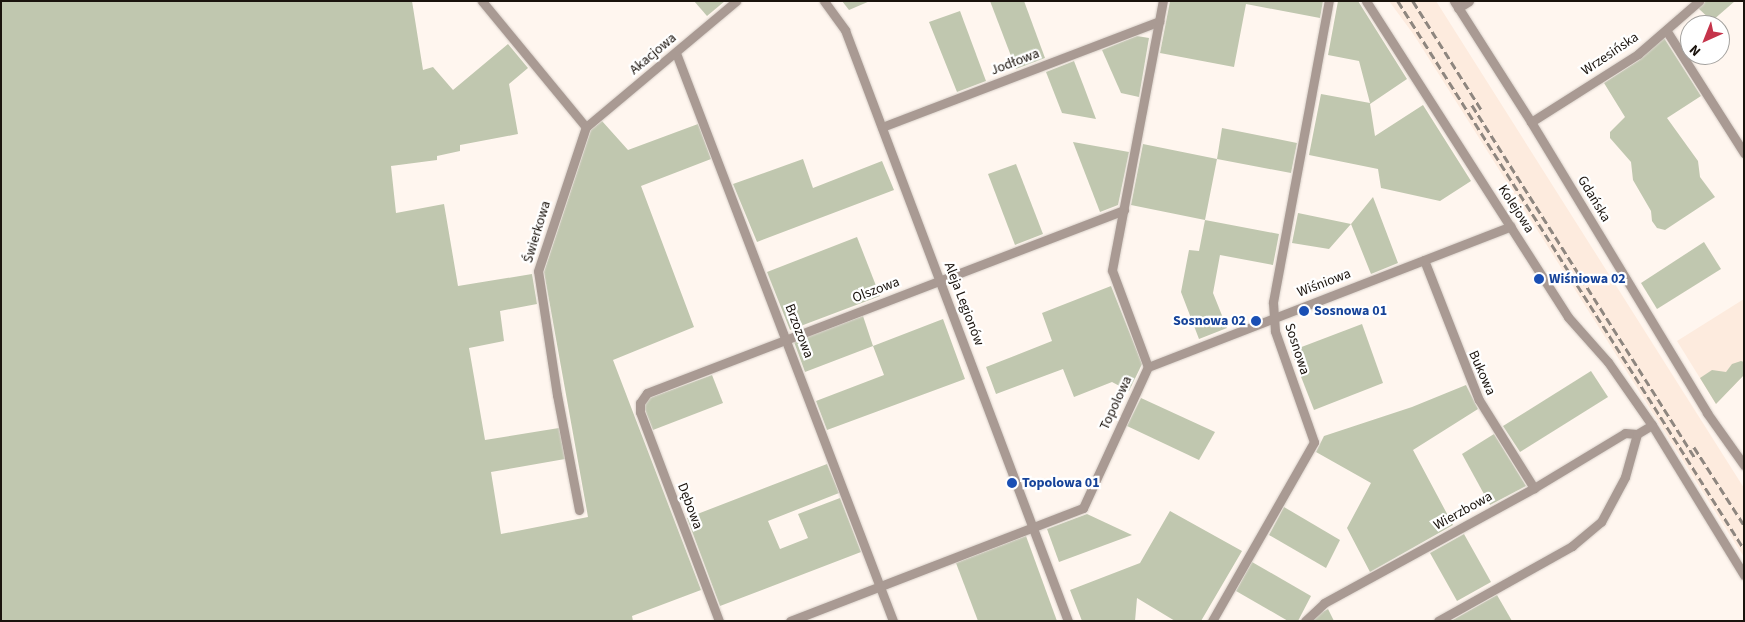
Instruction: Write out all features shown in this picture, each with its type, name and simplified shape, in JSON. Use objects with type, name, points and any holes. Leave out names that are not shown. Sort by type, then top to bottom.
[{"type":"street","points":[[482,1],[586,126]]},
{"type":"street","name":"Akacjowa","points":[[586,126],[676,53],[736,1]]},
{"type":"street","name":"Aleja Legionów","points":[[824,1],[843,26],[1034,526],[1068,621]]},
{"type":"street","name":"Topolowa","points":[[790,621],[1083,508],[1148,367],[1112,270],[1163,1]]},
{"type":"street","name":"Sosnowa","points":[[1212,621],[1314,442],[1273,318],[1273,302],[1329,1]]},
{"type":"street","name":"Kolejowa","points":[[1366,1],[1572,323],[1608,362],[1652,425],[1744,575]]},
{"type":"street","points":[[1456,5],[1469,1]]},
{"type":"street","name":"Wrzesińska","points":[[1532,122],[1638,54],[1699,1]]},
{"type":"street","name":"Gdańska","points":[[1456,5],[1532,122],[1707,413],[1744,465]]},
{"type":"street","name":"Jodłowa","points":[[882,127],[1159,21]]},
{"type":"street","points":[[1666,30],[1744,153]]},
{"type":"street","name":"Brzozowa","points":[[676,53],[787,339],[893,621]]},
{"type":"street","name":"Świerkowa","points":[[579,510],[557,395],[538,271],[586,126]]},
{"type":"street","name":"Olszowa","points":[[642,401],[647,394],[661,386],[1124,210]]},
{"type":"street","name":"Wiśniowa","points":[[1148,367],[1510,226]]},
{"type":"street","name":"Bukowa","points":[[1424,260],[1479,400],[1534,488]]},
{"type":"street","name":"Dębowa","points":[[642,401],[640,412],[719,621]]},
{"type":"street","points":[[1438,621],[1572,546],[1602,522],[1625,477],[1637,434],[1652,425]]},
{"type":"street","name":"Wierzbowa","points":[[1305,621],[1324,603],[1534,488],[1624,433],[1637,434]]},
{"type":"shaded area","points":[[1389,1],[1436,1],[1744,488],[1744,557],[1414,35]]},
{"type":"shaded area","points":[[1744,299],[1744,375],[1716,404],[1677,341]]},
{"type":"green space","points":[[1,1],[412,1],[423,70],[433,67],[453,90],[508,44],[528,68],[509,84],[518,134],[460,145],[460,151],[437,156],[437,160],[391,166],[396,213],[444,204],[458,286],[532,274],[537,304],[500,311],[504,341],[469,348],[485,440],[559,428],[565,459],[491,472],[501,534],[588,517],[544,272],[591,130],[602,121],[628,150],[698,124],[711,159],[641,186],[694,327],[613,360],[701,590],[632,616],[633,621],[1,621]]},
{"type":"green space","points":[[694,1],[725,1],[707,16]]},
{"type":"green space","points":[[842,1],[870,1],[849,10]]},
{"type":"green space","points":[[990,1],[1024,1],[1045,58],[1016,69]]},
{"type":"green space","points":[[1170,1],[1323,1],[1320,18],[1246,4],[1234,67],[1160,53]]},
{"type":"green space","points":[[1338,1],[1358,1],[1407,79],[1370,104],[1375,136],[1423,105],[1471,181],[1440,201],[1381,188],[1378,169],[1309,155],[1321,94],[1370,103],[1359,61],[1328,55]]},
{"type":"green space","points":[[1706,1],[1735,1],[1719,15],[1706,15],[1698,8]]},
{"type":"green space","points":[[960,11],[986,81],[957,92],[929,22]]},
{"type":"green space","points":[[1137,36],[1149,38],[1139,97],[1121,93],[1102,50]]},
{"type":"green space","points":[[1664,38],[1701,96],[1667,118],[1698,161],[1700,177],[1715,197],[1665,230],[1657,228],[1652,221],[1651,211],[1633,180],[1631,162],[1610,138],[1610,132],[1625,117],[1604,83],[1638,61]]},
{"type":"green space","points":[[1074,61],[1096,119],[1062,113],[1046,72]]},
{"type":"green space","points":[[1222,128],[1297,143],[1291,173],[1217,159]]},
{"type":"green space","points":[[1073,142],[1129,152],[1118,205],[1100,212]]},
{"type":"green space","points":[[1143,144],[1217,159],[1205,220],[1131,205]]},
{"type":"green space","points":[[803,159],[813,188],[882,161],[894,190],[757,242],[733,184]]},
{"type":"green space","points":[[1016,164],[1043,234],[1015,245],[988,174]]},
{"type":"green space","points":[[1373,197],[1398,263],[1371,274],[1351,224]]},
{"type":"green space","points":[[1298,213],[1351,224],[1329,249],[1292,243]]},
{"type":"green space","points":[[1205,220],[1279,234],[1273,265],[1220,255],[1213,293],[1227,328],[1199,339],[1181,292],[1189,250],[1199,251]]},
{"type":"green space","points":[[857,237],[880,296],[790,330],[767,272]]},
{"type":"green space","points":[[1704,242],[1721,269],[1657,309],[1641,283]]},
{"type":"green space","points":[[1111,286],[1142,364],[1129,391],[1112,382],[1074,397],[1063,369],[996,394],[986,367],[1052,341],[1042,313]]},
{"type":"green space","points":[[863,316],[873,346],[805,372],[794,342]]},
{"type":"green space","points":[[943,319],[965,379],[827,430],[816,401],[884,375],[873,346]]},
{"type":"green space","points":[[1362,324],[1383,383],[1314,410],[1291,351]]},
{"type":"green space","points":[[1744,362],[1744,375],[1716,404],[1700,378],[1712,370],[1726,372],[1732,364]]},
{"type":"green space","points":[[1591,371],[1608,397],[1520,452],[1503,426]]},
{"type":"green space","points":[[712,375],[723,403],[653,430],[644,407],[647,399]]},
{"type":"green space","points":[[1466,385],[1478,409],[1413,450],[1453,525],[1370,572],[1347,528],[1371,483],[1316,452],[1324,436],[1412,407]]},
{"type":"green space","points":[[1141,398],[1215,432],[1199,460],[1127,426]]},
{"type":"green space","points":[[1494,434],[1526,486],[1490,505],[1462,454]]},
{"type":"green space","points":[[827,464],[839,493],[768,521],[780,549],[808,538],[798,514],[840,498],[861,552],[720,606],[687,518]]},
{"type":"green space","points":[[1284,507],[1340,540],[1326,568],[1269,535]]},
{"type":"green space","points":[[1170,511],[1242,551],[1201,621],[1175,621],[1137,598],[1135,621],[1082,621],[1070,590],[1140,563]]},
{"type":"green space","points":[[1087,514],[1132,535],[1059,562],[1047,529]]},
{"type":"green space","points":[[1464,534],[1491,582],[1457,601],[1430,553]]},
{"type":"green space","points":[[1026,536],[1057,621],[978,621],[956,563]]},
{"type":"green space","points":[[1252,562],[1311,596],[1298,621],[1288,621],[1236,591]]},
{"type":"green space","points":[[1497,595],[1512,621],[1451,621]]},
{"type":"green space","points":[[1328,609],[1334,621],[1312,621],[1315,616]]},
{"type":"railway","points":[[1398,1],[1744,549]]},
{"type":"railway","points":[[1413,1],[1481,109]]},
{"type":"railway","points":[[1472,105],[1695,458]]},
{"type":"railway","points":[[1694,447],[1744,525]]},
{"type":"place","name":"Wiśniowa 02","points":[[1539,279]]},
{"type":"place","name":"Sosnowa 01","points":[[1304,311]]},
{"type":"place","name":"Sosnowa 02","points":[[1256,321]]},
{"type":"place","name":"Topolowa 01","points":[[1012,483]]}]
